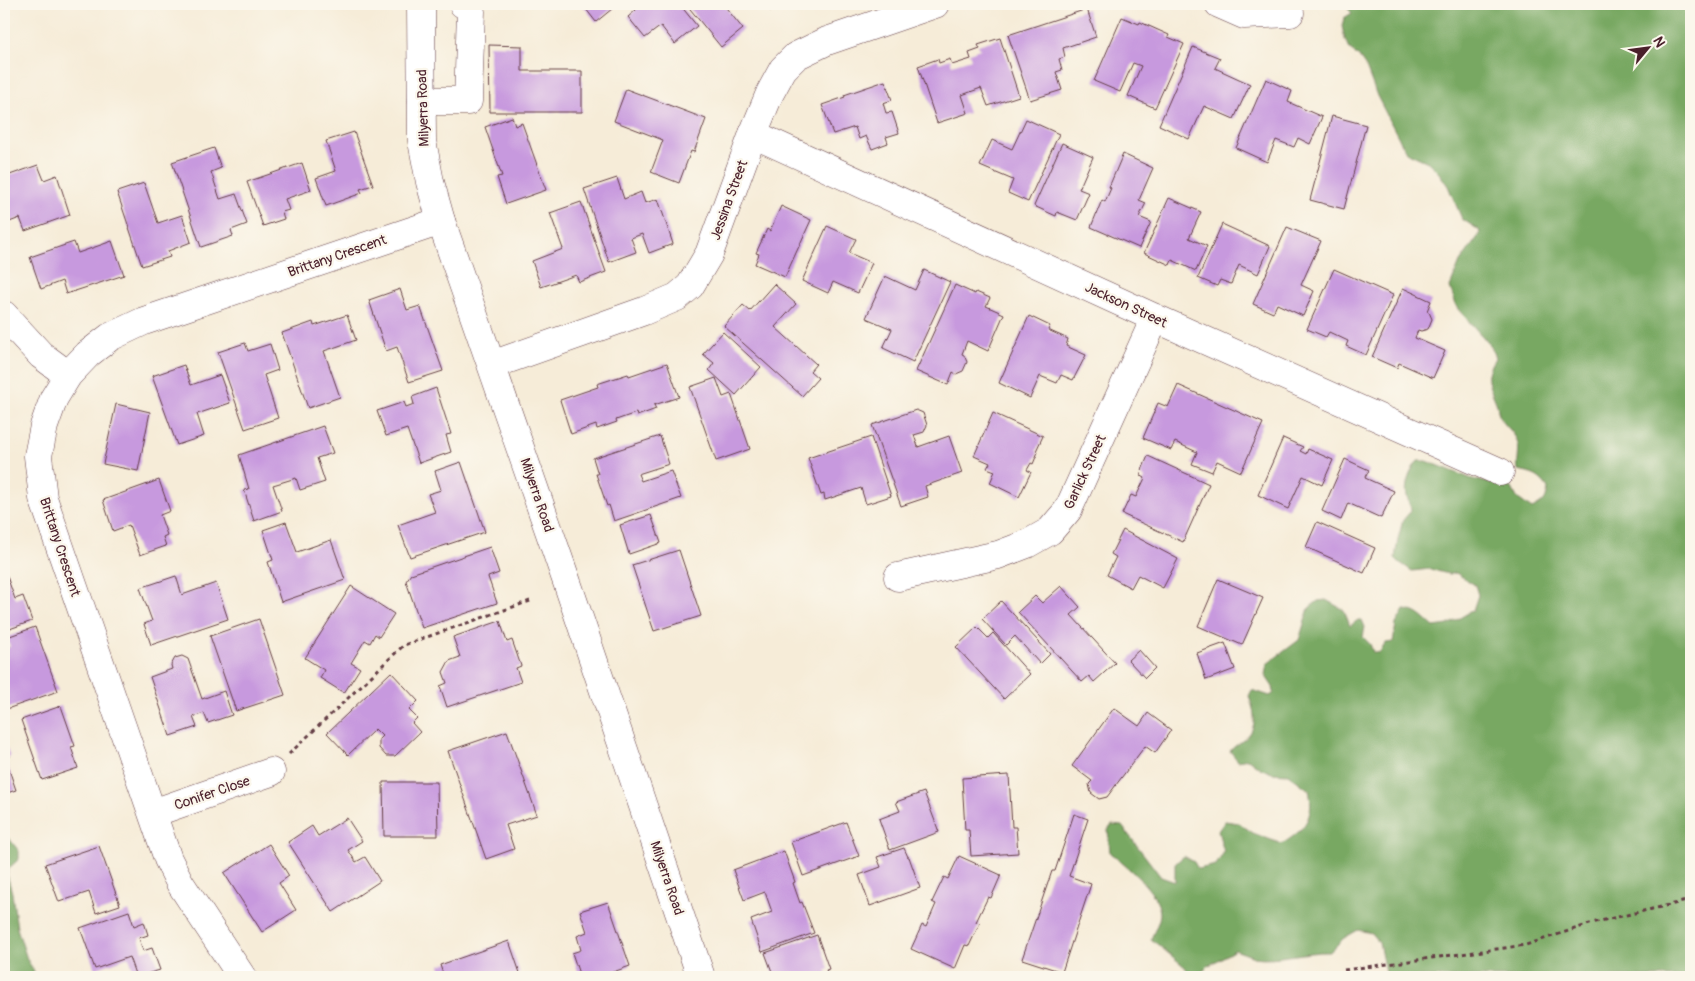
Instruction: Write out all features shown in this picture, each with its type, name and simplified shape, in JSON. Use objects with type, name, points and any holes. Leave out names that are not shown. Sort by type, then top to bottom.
[{"type":"street","name":"Milyerra Road","points":[[421,4],[422,142],[430,182],[441,221],[572,597],[701,977]]},
{"type":"street","points":[[422,100],[468,101],[470,11],[463,4]]},
{"type":"street","name":"Jessina Street","points":[[492,365],[644,311],[677,297],[690,286],[709,254],[753,134],[770,93],[783,69],[796,56],[827,41],[935,4]]},
{"type":"street","points":[[1219,4],[1244,15],[1290,13]]},
{"type":"street","name":"Jackson Street","points":[[753,134],[1155,318],[1500,472]]},
{"type":"street","name":"Brittany Crescent","points":[[242,977],[180,883],[168,859],[43,498],[38,456],[44,426],[54,398],[68,375],[88,354],[110,337],[144,321],[441,221]]},
{"type":"street","points":[[4,316],[41,355],[68,375]]},
{"type":"street","name":"Garlick Street","points":[[898,577],[998,555],[1027,544],[1050,531],[1068,510],[1155,318]]},
{"type":"street","name":"Conifer Close","points":[[153,813],[271,772]]},
{"type":"path","points":[[271,772],[404,645],[533,600]]},
{"type":"path","points":[[1344,970],[1526,945],[1596,922],[1691,900]]},
{"type":"green space","points":[[1343,4],[1691,4],[1691,977],[1379,977],[1385,972],[1379,943],[1371,933],[1358,930],[1344,938],[1330,952],[1263,958],[1254,957],[1235,950],[1208,966],[1200,974],[1191,976],[1185,967],[1151,939],[1160,916],[1154,896],[1124,864],[1110,853],[1108,830],[1112,825],[1122,826],[1161,877],[1175,882],[1175,864],[1184,856],[1194,862],[1198,869],[1216,865],[1224,852],[1218,831],[1225,821],[1239,823],[1253,833],[1282,844],[1302,828],[1309,816],[1309,790],[1288,774],[1272,773],[1260,768],[1248,759],[1238,761],[1230,751],[1247,736],[1253,726],[1254,715],[1249,696],[1252,690],[1270,696],[1274,693],[1273,687],[1265,675],[1267,664],[1299,640],[1309,608],[1318,601],[1326,600],[1344,610],[1350,626],[1358,620],[1362,620],[1365,627],[1363,637],[1370,644],[1373,652],[1379,653],[1386,643],[1393,642],[1396,624],[1404,610],[1417,613],[1434,627],[1448,625],[1473,610],[1478,595],[1475,585],[1456,573],[1448,574],[1430,569],[1412,571],[1395,558],[1403,520],[1411,511],[1406,492],[1407,482],[1418,461],[1427,461],[1472,479],[1503,484],[1512,488],[1517,498],[1532,509],[1542,503],[1547,496],[1548,488],[1542,480],[1532,474],[1518,471],[1519,448],[1517,441],[1500,417],[1489,386],[1489,371],[1495,358],[1491,346],[1457,308],[1450,287],[1460,262],[1480,234],[1479,230],[1462,219],[1448,186],[1439,173],[1428,162],[1406,152],[1377,96],[1366,67],[1349,48],[1345,40],[1342,26],[1344,18],[1352,13]]},
{"type":"green space","points":[[4,832],[19,851],[19,859],[9,868],[7,874],[17,928],[27,959],[37,977],[4,977]]},
{"type":"building","points":[[582,4],[618,4],[596,22]]},
{"type":"building","points":[[632,4],[672,4],[677,9],[681,6],[697,26],[675,44],[661,26],[645,38],[628,17],[636,10]]},
{"type":"building","points":[[686,4],[723,4],[743,29],[721,47]]},
{"type":"building","points":[[766,4],[784,4],[770,11]]},
{"type":"building","points":[[1087,9],[1096,37],[1063,48],[1065,57],[1059,59],[1062,70],[1056,72],[1062,90],[1030,100],[1008,35]]},
{"type":"building","points":[[1122,17],[1139,24],[1140,22],[1184,44],[1155,108],[1128,96],[1141,66],[1133,63],[1120,92],[1094,81]]},
{"type":"building","points":[[1000,38],[1019,96],[988,106],[981,88],[962,95],[968,113],[937,123],[918,66],[938,59],[939,63],[950,59],[952,65],[971,59],[969,53],[980,49],[978,45]]},
{"type":"building","points":[[489,45],[522,46],[522,71],[582,71],[582,112],[490,112]]},
{"type":"building","points":[[1193,47],[1220,58],[1215,68],[1250,84],[1234,119],[1204,106],[1189,139],[1159,125]]},
{"type":"building","points":[[1266,79],[1292,91],[1288,102],[1322,117],[1310,144],[1298,138],[1294,147],[1276,140],[1267,162],[1236,148]]},
{"type":"building","points":[[885,81],[892,100],[883,103],[886,113],[892,112],[899,133],[886,137],[888,143],[872,149],[866,136],[859,139],[855,127],[833,134],[822,105],[845,97],[844,95]]},
{"type":"building","points":[[626,89],[706,119],[694,152],[691,151],[679,183],[651,172],[663,140],[614,121]]},
{"type":"building","points":[[1332,116],[1366,125],[1344,209],[1310,200]]},
{"type":"building","points":[[512,117],[515,126],[522,123],[546,190],[506,204],[497,177],[502,176],[485,127]]},
{"type":"building","points":[[1026,119],[1059,134],[1028,202],[1008,193],[1013,180],[980,166],[992,140],[1012,149]]},
{"type":"building","points":[[354,132],[373,185],[360,189],[362,193],[326,206],[316,178],[336,171],[326,141]]},
{"type":"building","points":[[1062,143],[1093,157],[1079,189],[1089,193],[1077,220],[1057,212],[1056,216],[1034,206]]},
{"type":"building","points":[[214,148],[221,168],[211,172],[220,199],[236,194],[247,224],[231,230],[233,236],[201,247],[172,162]]},
{"type":"building","points":[[1123,154],[1153,168],[1139,200],[1146,203],[1139,217],[1151,222],[1139,248],[1091,227],[1102,200],[1105,202],[1111,188],[1109,187]]},
{"type":"building","points":[[302,163],[311,190],[285,199],[289,210],[282,212],[284,219],[263,226],[247,182]]},
{"type":"building","points":[[38,165],[44,180],[57,175],[70,215],[25,231],[20,218],[4,224],[4,177]]},
{"type":"building","points":[[617,178],[624,199],[641,192],[645,203],[658,199],[673,244],[649,253],[642,234],[631,238],[636,252],[609,262],[584,189]]},
{"type":"building","points":[[144,183],[158,223],[182,215],[191,242],[168,251],[170,257],[142,266],[117,192]]},
{"type":"building","points":[[1169,198],[1201,212],[1189,238],[1207,246],[1196,271],[1172,260],[1170,265],[1144,253]]},
{"type":"building","points":[[581,202],[606,272],[579,282],[576,275],[541,287],[532,261],[563,249],[550,213]]},
{"type":"building","points":[[781,206],[811,220],[785,277],[755,264],[759,254],[756,253],[767,229],[770,231]]},
{"type":"building","points":[[1222,224],[1270,246],[1258,274],[1239,265],[1231,284],[1220,280],[1217,286],[1198,278]]},
{"type":"building","points":[[827,226],[856,239],[849,253],[872,263],[858,293],[833,282],[828,293],[802,281]]},
{"type":"building","points":[[1287,227],[1321,241],[1301,285],[1314,291],[1303,316],[1277,304],[1273,313],[1253,304]]},
{"type":"building","points":[[112,241],[124,275],[66,294],[62,281],[41,289],[30,257],[74,242],[78,253]]},
{"type":"building","points":[[1334,269],[1393,295],[1366,355],[1346,346],[1348,341],[1329,332],[1326,337],[1307,329]]},
{"type":"building","points":[[924,270],[950,282],[913,362],[883,348],[892,329],[866,318],[885,276],[915,290]]},
{"type":"building","points":[[774,284],[796,304],[775,327],[816,364],[810,371],[818,378],[802,396],[724,326],[743,305],[750,311]]},
{"type":"building","points":[[955,285],[990,298],[986,306],[1004,314],[988,351],[967,341],[962,354],[967,362],[963,371],[956,374],[953,372],[948,385],[916,371]]},
{"type":"building","points":[[1403,288],[1431,301],[1427,311],[1432,319],[1428,329],[1418,330],[1415,338],[1445,351],[1433,378],[1399,363],[1397,368],[1372,357]]},
{"type":"building","points":[[400,289],[407,310],[420,306],[443,371],[409,382],[397,347],[386,351],[369,300]]},
{"type":"building","points":[[347,315],[356,340],[324,351],[340,397],[308,408],[282,333],[313,322],[314,326]]},
{"type":"building","points":[[1029,316],[1050,326],[1048,330],[1068,339],[1066,346],[1086,355],[1073,380],[1061,375],[1057,383],[1040,376],[1030,398],[999,383]]},
{"type":"building","points":[[723,332],[761,367],[736,395],[709,370],[714,363],[703,354]]},
{"type":"building","points":[[245,343],[248,351],[270,344],[278,370],[264,375],[278,418],[245,429],[218,352]]},
{"type":"building","points":[[667,363],[679,397],[654,405],[656,409],[637,416],[636,413],[597,429],[596,425],[571,434],[560,400],[598,387],[597,384],[628,374],[629,376]]},
{"type":"building","points":[[184,365],[191,385],[220,375],[230,403],[197,414],[204,436],[177,445],[152,376]]},
{"type":"building","points":[[716,378],[723,397],[731,394],[750,449],[716,461],[690,387]]},
{"type":"building","points":[[1178,385],[1263,423],[1241,472],[1217,461],[1212,472],[1192,464],[1197,452],[1175,442],[1171,450],[1143,438],[1158,403],[1168,407]]},
{"type":"building","points":[[436,388],[451,434],[446,435],[451,452],[419,463],[407,429],[386,436],[377,411],[404,402],[406,407],[414,404],[412,397]]},
{"type":"building","points":[[116,404],[150,412],[138,471],[103,464]]},
{"type":"building","points":[[916,410],[923,413],[927,425],[924,432],[914,435],[918,447],[949,436],[962,473],[925,486],[928,497],[901,506],[872,425]]},
{"type":"building","points":[[993,413],[1043,436],[1036,451],[1038,452],[1033,464],[1031,463],[1027,470],[1031,472],[1019,497],[990,483],[995,471],[987,468],[990,463],[974,456]]},
{"type":"building","points":[[323,426],[333,453],[317,458],[325,482],[300,490],[296,478],[273,485],[282,511],[254,521],[244,490],[249,489],[239,455]]},
{"type":"building","points":[[660,436],[669,464],[638,474],[641,481],[671,471],[681,498],[614,521],[596,474],[598,474],[593,458]]},
{"type":"building","points":[[871,437],[891,496],[866,504],[861,488],[825,500],[824,494],[821,495],[808,458]]},
{"type":"building","points":[[1283,438],[1303,447],[1300,451],[1306,454],[1308,449],[1333,460],[1322,485],[1303,476],[1288,509],[1258,495]]},
{"type":"building","points":[[1148,456],[1209,484],[1183,542],[1122,514],[1131,495],[1136,497],[1145,478],[1140,475]]},
{"type":"building","points":[[1345,459],[1369,470],[1365,478],[1394,491],[1381,518],[1348,503],[1341,520],[1322,511]]},
{"type":"building","points":[[461,462],[485,532],[410,557],[398,525],[435,512],[428,494],[441,490],[435,471]]},
{"type":"building","points":[[159,480],[170,511],[160,515],[167,535],[163,537],[166,546],[140,555],[129,525],[113,531],[103,500]]},
{"type":"building","points":[[651,515],[661,543],[629,554],[620,525]]},
{"type":"building","points":[[286,522],[297,552],[331,540],[345,580],[281,602],[268,562],[273,560],[263,530]]},
{"type":"building","points":[[1317,522],[1375,548],[1364,573],[1306,547]]},
{"type":"building","points":[[1123,530],[1178,559],[1163,588],[1138,575],[1131,588],[1107,575],[1116,557],[1111,554]]},
{"type":"building","points":[[490,547],[499,573],[488,577],[497,603],[422,628],[406,581],[411,574]]},
{"type":"building","points":[[679,550],[701,616],[654,631],[632,565]]},
{"type":"building","points":[[4,568],[15,599],[23,596],[32,621],[4,631]]},
{"type":"building","points":[[176,576],[182,595],[216,583],[228,619],[151,645],[144,624],[152,621],[140,588]]},
{"type":"building","points":[[1218,579],[1263,598],[1242,645],[1198,626]]},
{"type":"building","points":[[351,586],[394,614],[379,637],[375,634],[370,643],[365,640],[351,663],[360,668],[344,693],[320,678],[324,670],[305,658]]},
{"type":"building","points":[[1061,586],[1080,607],[1071,615],[1115,663],[1094,682],[1089,676],[1082,682],[1018,612],[1035,596],[1042,603]]},
{"type":"building","points":[[1001,601],[1050,654],[1040,664],[1015,636],[1006,645],[982,619]]},
{"type":"building","points":[[259,619],[285,695],[236,711],[210,636]]},
{"type":"building","points":[[500,621],[507,642],[512,640],[521,666],[516,668],[521,682],[447,707],[440,686],[447,683],[443,672],[449,661],[460,657],[453,637]]},
{"type":"building","points":[[35,627],[58,691],[4,710],[4,649],[10,647],[7,637]]},
{"type":"building","points":[[977,627],[988,638],[993,633],[1030,674],[1004,699],[956,647]]},
{"type":"building","points":[[1225,643],[1235,669],[1206,680],[1197,653]]},
{"type":"building","points":[[1139,650],[1155,668],[1145,678],[1128,660]]},
{"type":"building","points":[[182,656],[188,659],[202,699],[224,691],[232,715],[208,723],[204,713],[193,717],[197,727],[170,736],[150,677],[172,669],[171,665],[175,658]]},
{"type":"building","points":[[391,672],[418,701],[409,710],[417,718],[412,723],[420,732],[395,756],[386,756],[379,748],[379,739],[382,736],[375,729],[348,755],[327,733]]},
{"type":"building","points":[[61,706],[75,746],[71,747],[78,768],[42,780],[21,720]]},
{"type":"building","points":[[1114,708],[1139,726],[1148,713],[1171,730],[1155,753],[1145,746],[1107,797],[1099,799],[1091,793],[1089,784],[1092,781],[1072,766]]},
{"type":"building","points":[[507,731],[537,815],[506,825],[514,849],[486,859],[448,751]]},
{"type":"building","points":[[4,740],[10,757],[5,758],[16,790],[4,794]]},
{"type":"building","points":[[1009,775],[1012,827],[1016,827],[1018,853],[971,856],[969,830],[965,830],[962,778]]},
{"type":"building","points":[[383,782],[437,782],[438,836],[384,836]]},
{"type":"building","points":[[924,792],[939,832],[890,850],[879,819],[900,811],[896,802]]},
{"type":"building","points":[[1074,814],[1088,819],[1069,876],[1091,884],[1062,972],[1022,959]]},
{"type":"building","points":[[347,818],[362,841],[348,850],[356,862],[365,857],[380,881],[333,912],[288,842],[312,826],[318,836]]},
{"type":"building","points":[[846,822],[859,856],[803,876],[791,842]]},
{"type":"building","points":[[269,844],[289,876],[279,883],[296,910],[262,932],[224,873]]},
{"type":"building","points":[[99,846],[120,905],[96,913],[89,892],[59,902],[45,864]]},
{"type":"building","points":[[904,848],[920,888],[870,906],[859,875],[881,867],[877,857]]},
{"type":"building","points":[[784,851],[800,903],[802,902],[814,933],[762,952],[751,920],[772,912],[765,892],[744,900],[733,870]]},
{"type":"building","points":[[959,856],[1001,875],[991,898],[988,897],[976,922],[980,923],[969,946],[965,945],[955,969],[911,949],[922,925],[926,927],[936,904],[932,902],[944,877],[948,879]]},
{"type":"building","points":[[608,902],[630,966],[599,977],[580,977],[572,953],[581,950],[577,936],[587,932],[580,911]]},
{"type":"building","points":[[129,911],[134,926],[144,922],[148,935],[139,938],[143,951],[152,948],[160,970],[136,977],[129,957],[95,969],[80,928]]},
{"type":"building","points":[[817,935],[829,969],[826,970],[829,977],[774,977],[765,953]]},
{"type":"building","points":[[509,941],[520,973],[507,977],[444,977],[440,965]]}]
